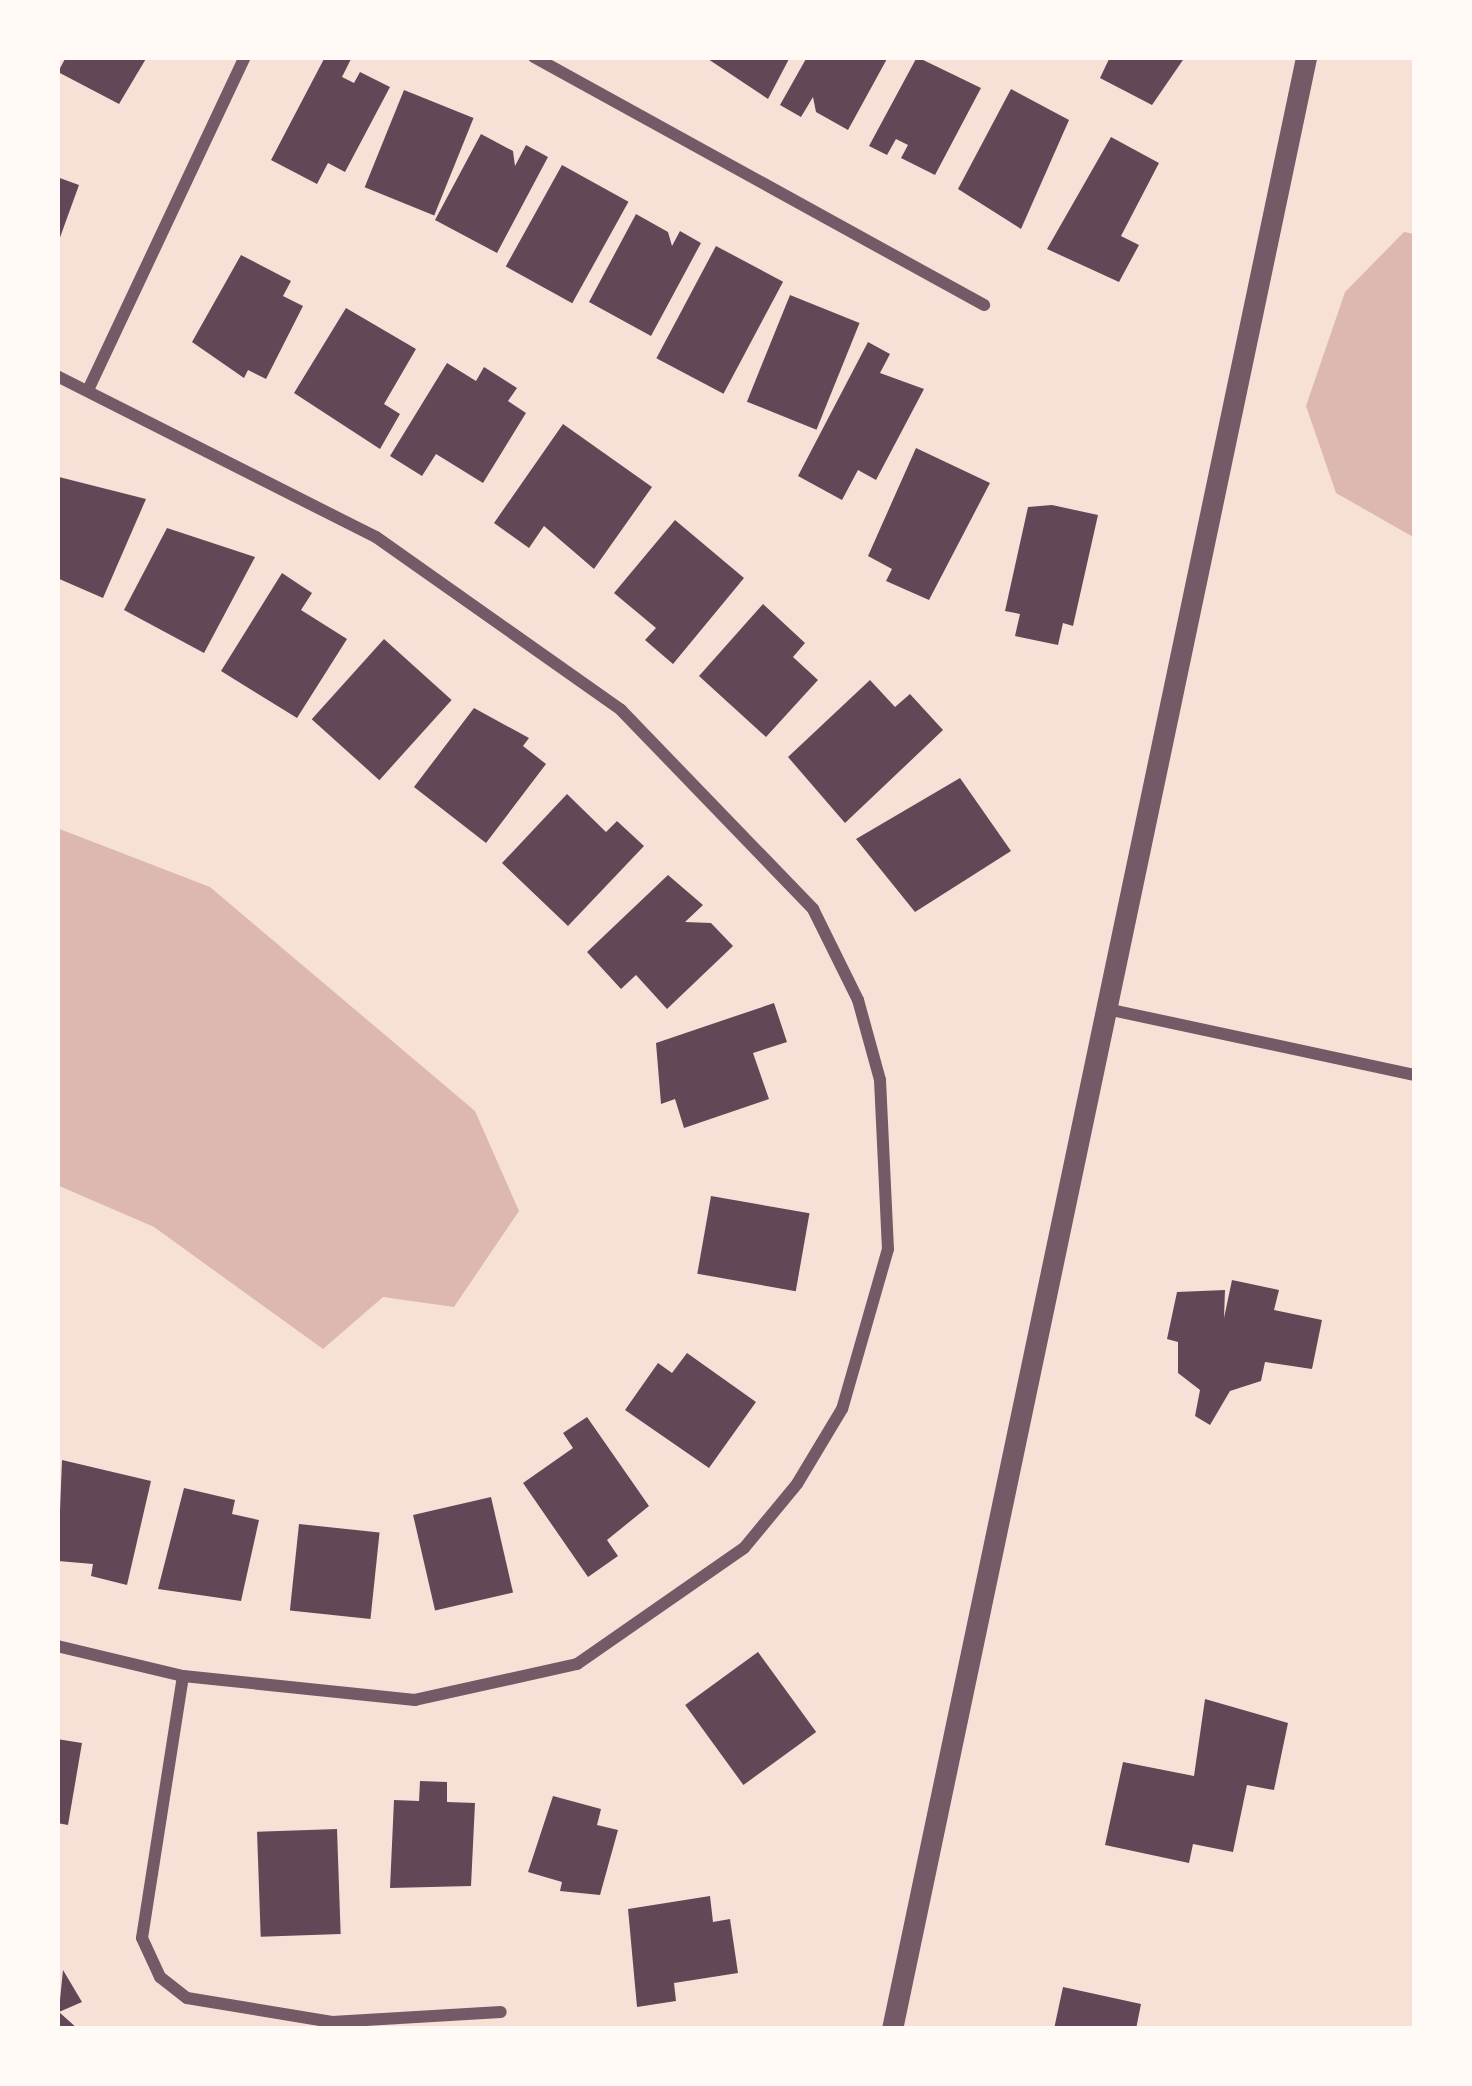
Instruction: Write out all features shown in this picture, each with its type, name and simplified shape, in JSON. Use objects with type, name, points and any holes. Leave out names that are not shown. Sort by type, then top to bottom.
[{"type":"street","points":[[89,388],[245,57]]},
{"type":"street","points":[[534,57],[984,305]]},
{"type":"street","points":[[892,2029],[1306,57]]},
{"type":"street","points":[[57,376],[89,388],[376,537],[621,710],[813,909],[858,1000],[880,1080],[887,1249],[848,1387],[797,1484],[745,1548],[578,1664],[415,1700],[183,1676],[57,1646]]},
{"type":"street","points":[[1106,1009],[1415,1076]]},
{"type":"street","points":[[183,1676],[142,1938],[160,1977],[187,1998],[332,2022],[501,2012]]},
{"type":"shaded area","points":[[1404,232],[1415,234],[1415,538],[1336,493],[1306,406],[1345,292]]},
{"type":"shaded area","points":[[57,828],[210,887],[475,1111],[519,1211],[454,1307],[383,1297],[323,1349],[154,1227],[57,1185]]},
{"type":"building","points":[[66,57],[147,57],[119,104],[58,72]]},
{"type":"building","points":[[325,57],[352,57],[342,77],[354,83],[360,72],[390,87],[345,172],[328,163],[317,184],[271,160]]},
{"type":"building","points":[[705,57],[790,57],[768,99]]},
{"type":"building","points":[[807,57],[888,57],[848,130],[816,112],[813,97],[801,117],[780,105]]},
{"type":"building","points":[[917,57],[981,88],[935,175],[901,158],[908,145],[896,139],[887,155],[869,146]]},
{"type":"building","points":[[1110,57],[1185,57],[1152,105],[1100,78]]},
{"type":"building","points":[[1011,89],[1069,120],[1021,229],[958,189]]},
{"type":"building","points":[[404,90],[474,118],[434,215],[365,187]]},
{"type":"building","points":[[481,134],[513,151],[515,166],[526,145],[548,157],[497,253],[435,220]]},
{"type":"building","points":[[1111,137],[1159,163],[1121,236],[1139,245],[1119,282],[1047,249]]},
{"type":"building","points":[[562,165],[628,202],[572,303],[506,266]]},
{"type":"building","points":[[57,177],[79,185],[58,243],[57,243]]},
{"type":"building","points":[[636,214],[668,232],[672,246],[680,231],[701,243],[651,336],[589,302]]},
{"type":"building","points":[[716,246],[783,282],[723,394],[656,358]]},
{"type":"building","points":[[241,255],[291,281],[283,296],[303,306],[266,379],[248,370],[244,378],[192,342]]},
{"type":"building","points":[[790,295],[860,323],[816,430],[747,402]]},
{"type":"building","points":[[346,308],[416,349],[384,404],[400,414],[380,449],[294,393]]},
{"type":"building","points":[[868,342],[890,354],[880,373],[924,389],[876,480],[858,470],[842,500],[798,476]]},
{"type":"building","points":[[447,363],[476,381],[484,367],[517,388],[508,401],[526,413],[483,483],[436,454],[422,476],[390,456]]},
{"type":"building","points":[[563,424],[652,487],[594,569],[544,526],[529,548],[494,523]]},
{"type":"building","points":[[916,448],[990,483],[929,600],[886,581],[892,569],[868,556]]},
{"type":"building","points":[[59,477],[146,499],[103,598],[57,578]]},
{"type":"building","points":[[1052,505],[1098,515],[1073,626],[1063,623],[1058,645],[1015,636],[1020,614],[1005,611],[1028,507]]},
{"type":"building","points":[[675,520],[744,578],[673,664],[645,640],[656,628],[614,593]]},
{"type":"building","points":[[167,528],[255,557],[204,653],[124,610]]},
{"type":"building","points":[[282,573],[312,593],[301,610],[347,639],[297,718],[221,671]]},
{"type":"building","points":[[763,604],[805,643],[793,657],[818,680],[766,737],[699,676]]},
{"type":"building","points":[[384,639],[452,700],[379,780],[312,719]]},
{"type":"building","points":[[870,680],[895,707],[910,694],[943,730],[845,823],[788,757]]},
{"type":"building","points":[[474,708],[529,738],[523,746],[546,764],[486,843],[414,787]]},
{"type":"building","points":[[960,778],[1011,851],[915,912],[856,839]]},
{"type":"building","points":[[567,794],[606,832],[617,821],[644,846],[568,926],[502,863]]},
{"type":"building","points":[[668,875],[703,905],[685,922],[711,923],[733,946],[667,1009],[636,975],[621,989],[587,952]]},
{"type":"building","points":[[774,1003],[787,1042],[753,1053],[769,1099],[684,1128],[675,1099],[661,1104],[656,1043]]},
{"type":"building","points":[[711,1196],[809,1213],[796,1291],[697,1274]]},
{"type":"building","points":[[1232,1280],[1279,1290],[1274,1310],[1322,1320],[1312,1369],[1265,1362],[1261,1381],[1230,1391],[1210,1425],[1195,1416],[1200,1390],[1178,1373],[1178,1342],[1167,1339],[1177,1292],[1225,1290],[1224,1318]]},
{"type":"building","points":[[687,1353],[756,1402],[709,1468],[625,1410],[658,1363],[672,1373]]},
{"type":"building","points":[[587,1417],[649,1506],[607,1540],[618,1556],[588,1577],[523,1483],[573,1448],[563,1433]]},
{"type":"building","points":[[62,1460],[151,1481],[127,1585],[91,1576],[93,1564],[58,1561]]},
{"type":"building","points":[[184,1488],[235,1500],[232,1514],[259,1520],[241,1601],[158,1589]]},
{"type":"building","points":[[491,1497],[513,1592],[435,1610],[413,1515]]},
{"type":"building","points":[[299,1524],[380,1532],[370,1619],[290,1611]]},
{"type":"building","points":[[758,1652],[816,1732],[743,1785],[685,1705]]},
{"type":"building","points":[[1205,1699],[1288,1723],[1274,1790],[1247,1785],[1233,1852],[1193,1844],[1189,1863],[1105,1845],[1123,1762],[1194,1776]]},
{"type":"building","points":[[57,1739],[82,1743],[68,1825],[57,1823]]},
{"type":"building","points":[[420,1781],[447,1782],[447,1802],[475,1803],[471,1886],[390,1888],[394,1800],[419,1801]]},
{"type":"building","points":[[553,1796],[601,1809],[597,1825],[618,1830],[600,1895],[560,1891],[562,1882],[528,1872]]},
{"type":"building","points":[[337,1829],[341,1934],[261,1937],[257,1832]]},
{"type":"building","points":[[710,1896],[713,1922],[730,1919],[738,1973],[674,1983],[676,2001],[637,2007],[628,1909]]},
{"type":"building","points":[[63,1970],[82,2002],[59,2012],[78,2029],[57,2029]]},
{"type":"building","points":[[1063,1987],[1141,2004],[1136,2029],[1054,2029]]}]
